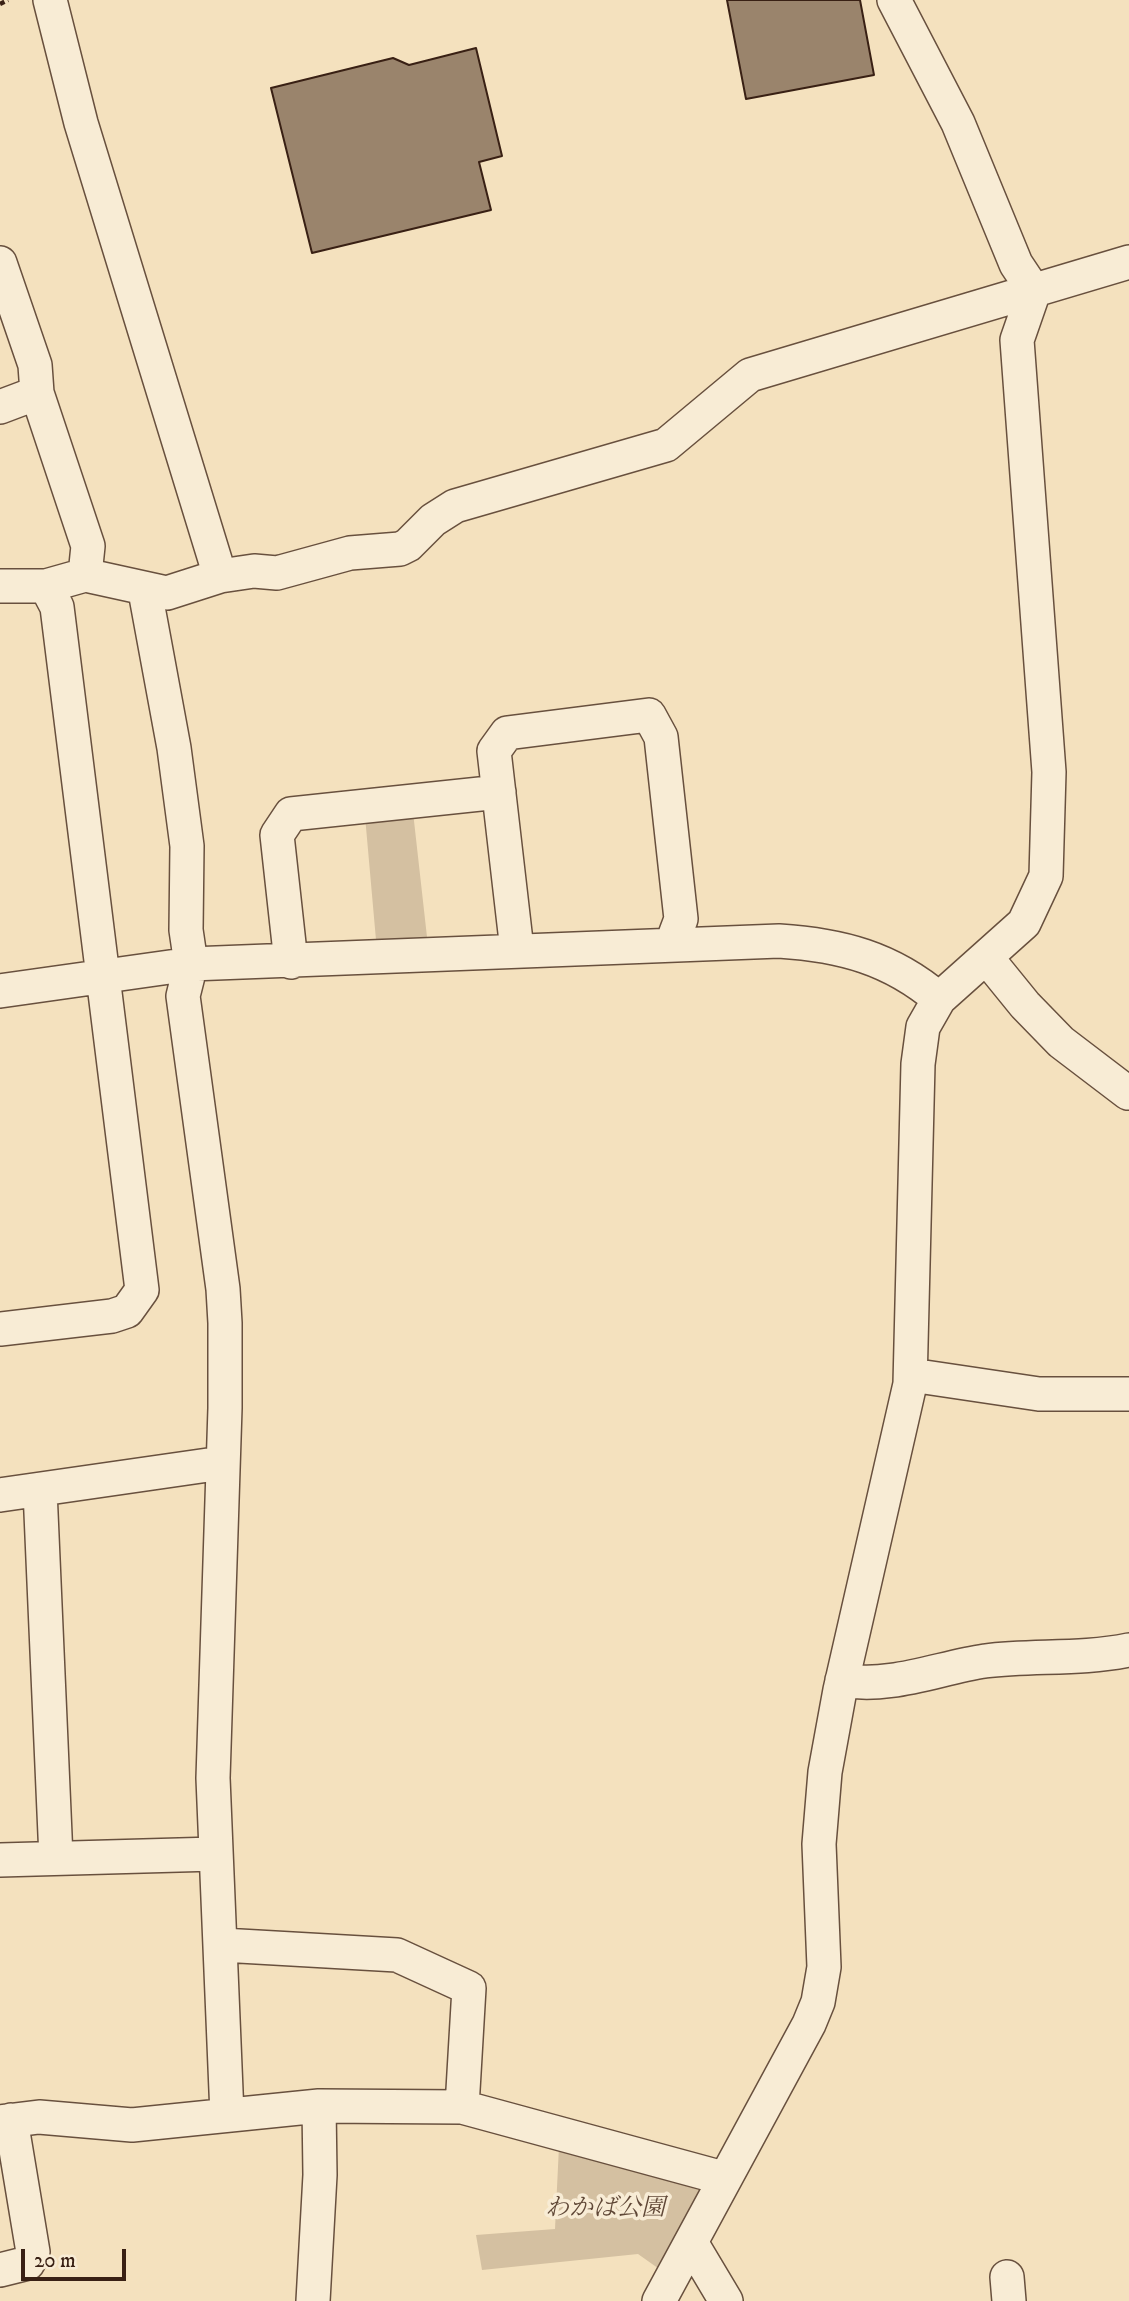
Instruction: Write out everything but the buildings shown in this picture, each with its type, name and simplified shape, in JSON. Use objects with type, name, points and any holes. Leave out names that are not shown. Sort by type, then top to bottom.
[{"type":"street","points":[[50,0],[81,123],[220,576]]},
{"type":"street","points":[[894,0],[958,123],[1016,264],[1034,291]]},
{"type":"street","points":[[0,586],[46,586],[85,575],[145,591],[167,593],[220,576],[254,570],[277,573],[350,553],[400,548],[419,536],[433,520],[454,506],[666,445],[750,375],[1129,261]]},
{"type":"street","points":[[0,263],[35,365],[37,393],[88,547],[85,575]]},
{"type":"street","points":[[659,2301],[692,2244],[723,2178],[803,2036],[823,1982],[820,1816],[825,1772],[842,1680],[907,1405],[911,1375],[919,1040],[923,1027],[939,999],[1024,923],[1046,876],[1049,772],[1017,340],[1034,291]]},
{"type":"street","points":[[0,407],[37,393]]},
{"type":"street","points":[[0,1329],[112,1316],[127,1311],[142,1290],[57,607],[46,586]]},
{"type":"street","points":[[145,591],[174,748],[187,846],[186,930],[191,964],[183,996],[223,1289],[225,1408],[213,1778],[227,2115]]},
{"type":"street","points":[[517,950],[494,751],[507,733],[649,715],[662,737],[681,919],[672,943]]},
{"type":"street","points":[[291,962],[277,835],[291,814],[499,792]]},
{"type":"street","points":[[0,990],[191,964],[291,962],[672,943],[779,941],[839,947],[890,965],[939,999]]},
{"type":"street","points":[[986,957],[1025,1005],[1061,1042],[1129,1093]]},
{"type":"street","points":[[911,1375],[1039,1394],[1129,1394]]},
{"type":"street","points":[[0,1495],[222,1463]]},
{"type":"street","points":[[40,1490],[56,1858]]},
{"type":"street","points":[[842,1680],[866,1682],[916,1677],[984,1661],[1086,1657],[1129,1650]]},
{"type":"street","points":[[0,1860],[215,1854]]},
{"type":"street","points":[[222,1945],[397,1955],[469,1988],[462,2107]]},
{"type":"street","points":[[0,2270],[28,2263],[33,2252],[6,2121],[38,2117],[132,2125],[319,2106],[462,2107],[723,2178]]},
{"type":"street","points":[[313,2301],[320,2175],[319,2106]]},
{"type":"street","points":[[692,2244],[726,2301]]},
{"type":"path","points":[[0,4],[8,0]]},
{"type":"green space","points":[[413,812],[427,937],[376,940],[365,816]]},
{"type":"green space","name":"わかば公園","points":[[559,2146],[702,2191],[662,2271],[638,2254],[482,2270],[476,2235],[555,2229]]}]
